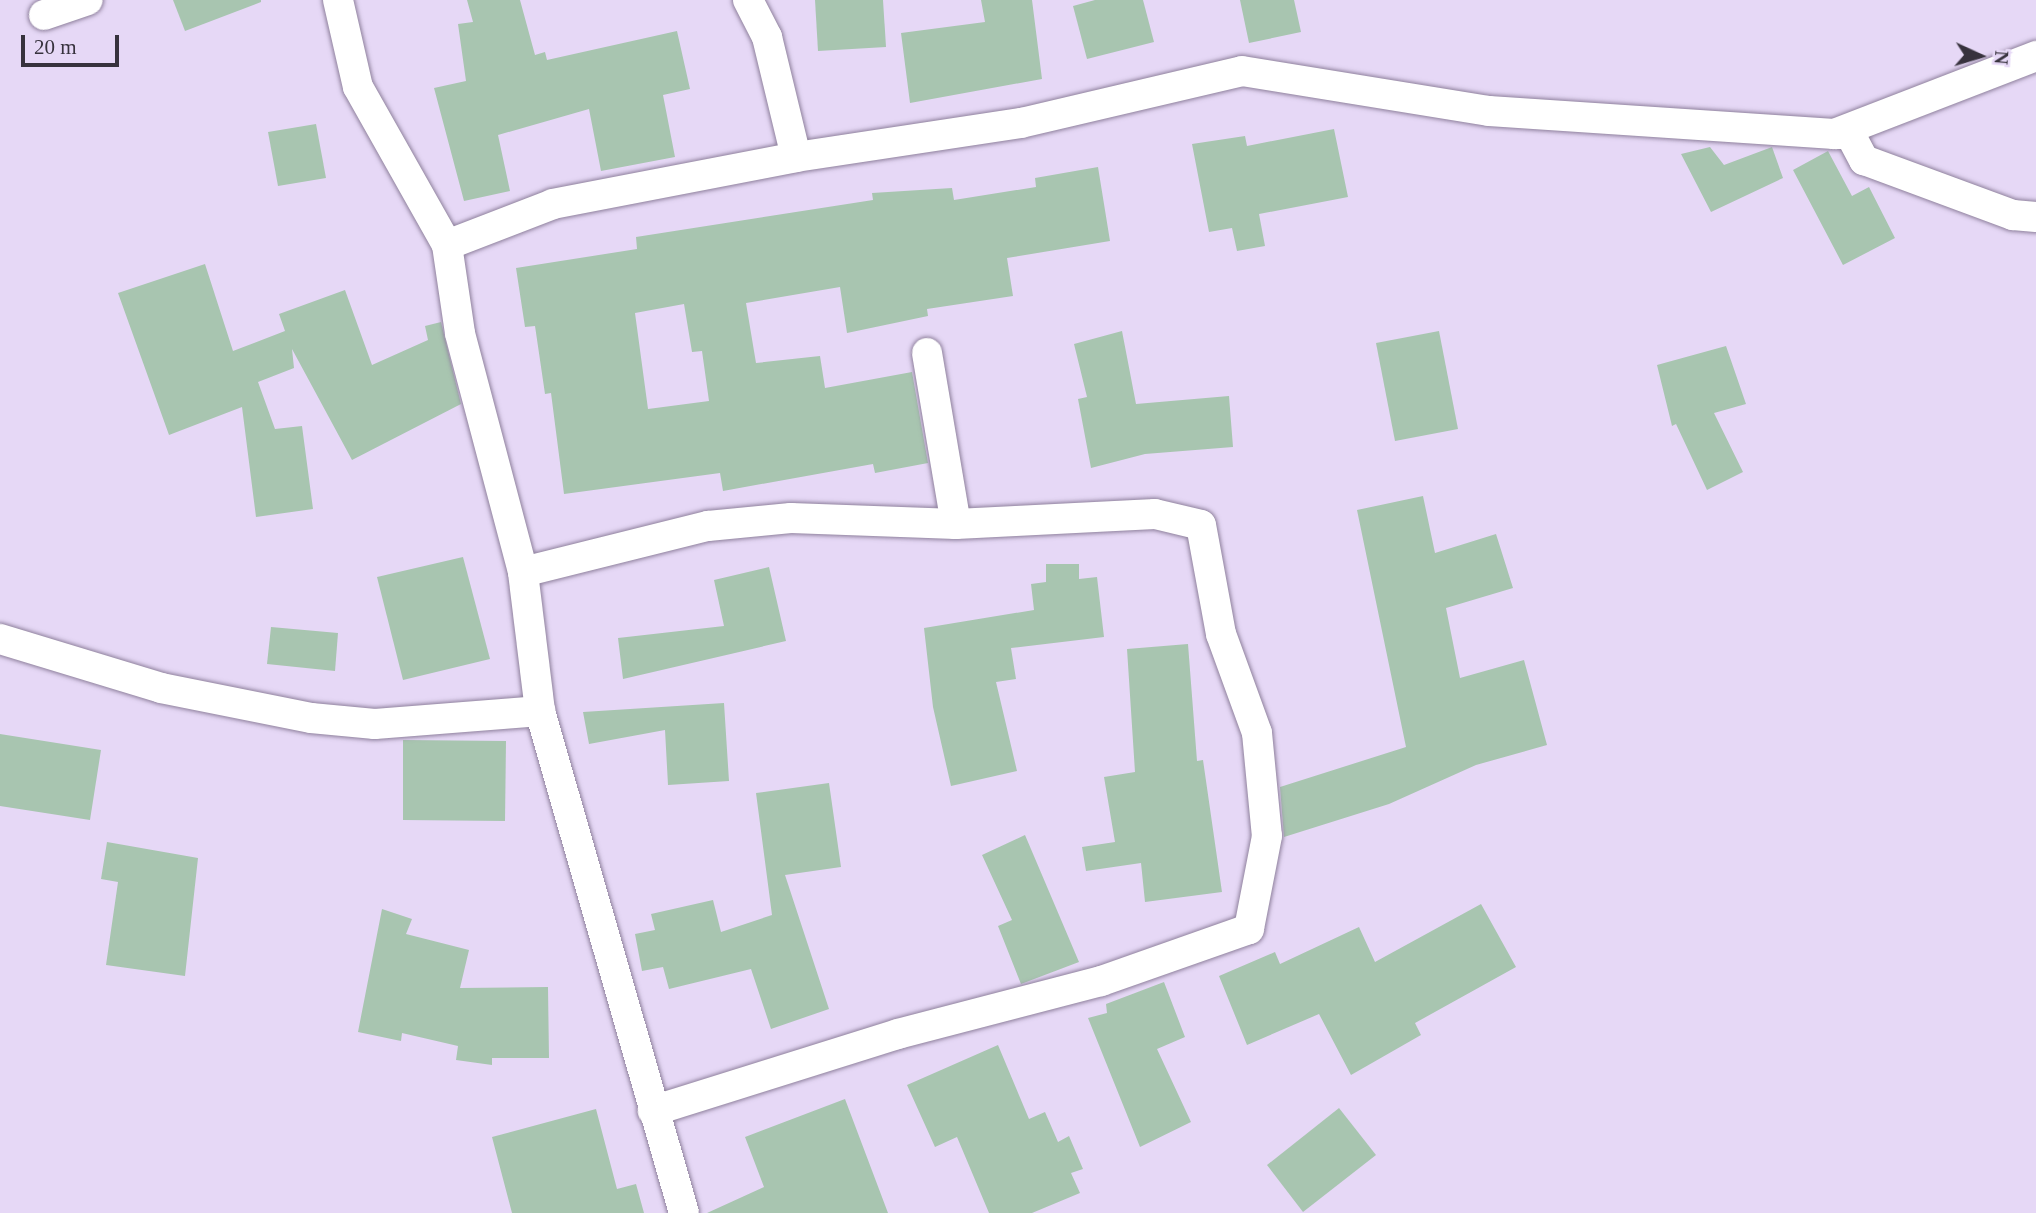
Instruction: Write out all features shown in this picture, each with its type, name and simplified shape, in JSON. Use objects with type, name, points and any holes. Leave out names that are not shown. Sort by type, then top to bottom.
[{"type":"street","points":[[44,15],[88,0]]},
{"type":"street","points":[[338,0],[358,87],[447,245],[460,333],[523,572],[540,711],[684,1213]]},
{"type":"street","points":[[748,0],[767,37],[796,157]]},
{"type":"street","points":[[1834,134],[2036,55]]},
{"type":"street","points":[[447,245],[553,204],[796,157],[1021,123],[1241,71],[1489,111],[1850,134],[1864,160],[2013,215],[2036,217]]},
{"type":"street","points":[[927,354],[956,524]]},
{"type":"street","points":[[523,572],[708,526],[791,518],[956,524],[1155,514],[1200,525],[1221,634],[1257,733],[1267,836],[1249,929],[1101,981],[898,1034],[653,1111]]},
{"type":"street","points":[[0,639],[162,688],[311,718],[375,724],[540,711]]},
{"type":"building","points":[[173,0],[261,0],[261,2],[185,31]]},
{"type":"building","points":[[467,0],[520,0],[535,55],[545,52],[547,60],[677,31],[690,89],[663,95],[675,157],[601,171],[589,109],[498,135],[510,191],[464,201],[434,88],[466,81],[458,24],[473,22]]},
{"type":"building","points":[[815,0],[883,0],[886,47],[818,51]]},
{"type":"building","points":[[981,0],[1032,0],[1042,79],[910,103],[901,33],[985,22]]},
{"type":"building","points":[[1095,0],[1143,0],[1154,42],[1087,59],[1073,6]]},
{"type":"building","points":[[1240,0],[1294,0],[1301,32],[1249,43]]},
{"type":"building","points":[[316,124],[326,178],[278,186],[268,132]]},
{"type":"building","points":[[1334,129],[1348,197],[1259,214],[1265,246],[1237,251],[1232,228],[1209,232],[1192,144],[1245,136],[1247,146]]},
{"type":"building","points":[[1710,147],[1724,165],[1772,147],[1783,178],[1711,212],[1681,154]]},
{"type":"building","points":[[1828,151],[1852,196],[1869,187],[1895,238],[1843,265],[1793,170]]},
{"type":"building","points":[[1098,167],[1110,241],[1007,258],[1013,296],[927,309],[928,316],[847,333],[840,287],[746,303],[756,363],[820,356],[825,388],[912,372],[928,463],[875,473],[873,464],[723,491],[720,473],[564,494],[551,393],[545,394],[535,326],[525,327],[516,268],[637,249],[636,237],[873,200],[872,193],[952,188],[954,200],[1036,187],[1035,178]],"holes":[[[684,304],[692,352],[702,351],[709,401],[648,409],[635,313]]]},
{"type":"building","points":[[205,264],[233,351],[285,331],[279,314],[345,290],[372,365],[428,340],[425,326],[441,322],[461,404],[352,460],[292,349],[294,368],[258,382],[275,429],[302,426],[313,509],[256,517],[242,407],[169,435],[118,293]]},
{"type":"building","points":[[1122,331],[1136,404],[1229,396],[1233,447],[1145,454],[1091,468],[1078,399],[1087,397],[1074,344]]},
{"type":"building","points":[[1439,331],[1458,429],[1395,441],[1376,343]]},
{"type":"building","points":[[1726,346],[1746,404],[1714,413],[1743,472],[1707,490],[1676,424],[1672,426],[1657,365]]},
{"type":"building","points":[[1423,496],[1435,553],[1496,534],[1513,588],[1446,608],[1460,678],[1524,660],[1547,745],[1476,765],[1389,804],[1284,837],[1280,787],[1406,747],[1357,510]]},
{"type":"building","points":[[463,557],[490,659],[403,680],[377,577]]},
{"type":"building","points":[[1046,564],[1079,564],[1079,579],[1097,577],[1104,637],[1011,648],[1016,679],[996,682],[1017,771],[951,786],[933,707],[924,628],[1034,610],[1031,584],[1046,582]]},
{"type":"building","points":[[769,567],[786,641],[623,679],[618,638],[724,626],[714,580]]},
{"type":"building","points":[[271,627],[338,633],[335,671],[267,664]]},
{"type":"building","points":[[1188,644],[1197,761],[1203,760],[1222,892],[1145,902],[1141,863],[1086,871],[1082,847],[1115,842],[1104,777],[1135,772],[1127,649]]},
{"type":"building","points":[[724,703],[729,781],[668,785],[665,730],[589,744],[583,712]]},
{"type":"building","points":[[0,734],[101,750],[90,820],[0,806]]},
{"type":"building","points":[[403,740],[506,741],[505,821],[403,820]]},
{"type":"building","points":[[829,783],[841,867],[785,875],[829,1009],[771,1029],[751,969],[669,989],[663,967],[642,971],[635,934],[655,930],[651,914],[713,900],[721,932],[772,915],[756,793]]},
{"type":"building","points":[[1025,835],[1079,962],[1021,984],[998,926],[1012,920],[982,855]]},
{"type":"building","points":[[107,842],[198,858],[185,976],[106,965],[118,882],[101,879]]},
{"type":"building","points":[[1481,904],[1516,967],[1415,1023],[1421,1035],[1351,1075],[1319,1014],[1247,1045],[1219,976],[1275,952],[1280,964],[1359,927],[1375,962]]},
{"type":"building","points":[[382,909],[412,919],[406,934],[469,950],[460,988],[548,987],[549,1058],[492,1058],[492,1065],[456,1060],[458,1046],[402,1033],[401,1041],[358,1032]]},
{"type":"building","points":[[1164,982],[1185,1037],[1157,1049],[1191,1122],[1140,1147],[1088,1018],[1107,1013],[1106,1004]]},
{"type":"building","points":[[998,1045],[1029,1119],[1045,1112],[1058,1142],[1069,1136],[1083,1169],[1071,1173],[1080,1193],[1032,1213],[989,1213],[957,1137],[935,1147],[907,1085]]},
{"type":"building","points":[[845,1099],[888,1213],[707,1213],[764,1187],[745,1137]]},
{"type":"building","points":[[1339,1108],[1376,1155],[1303,1212],[1267,1165]]},
{"type":"building","points":[[596,1109],[617,1189],[636,1184],[644,1213],[512,1213],[492,1137]]}]
